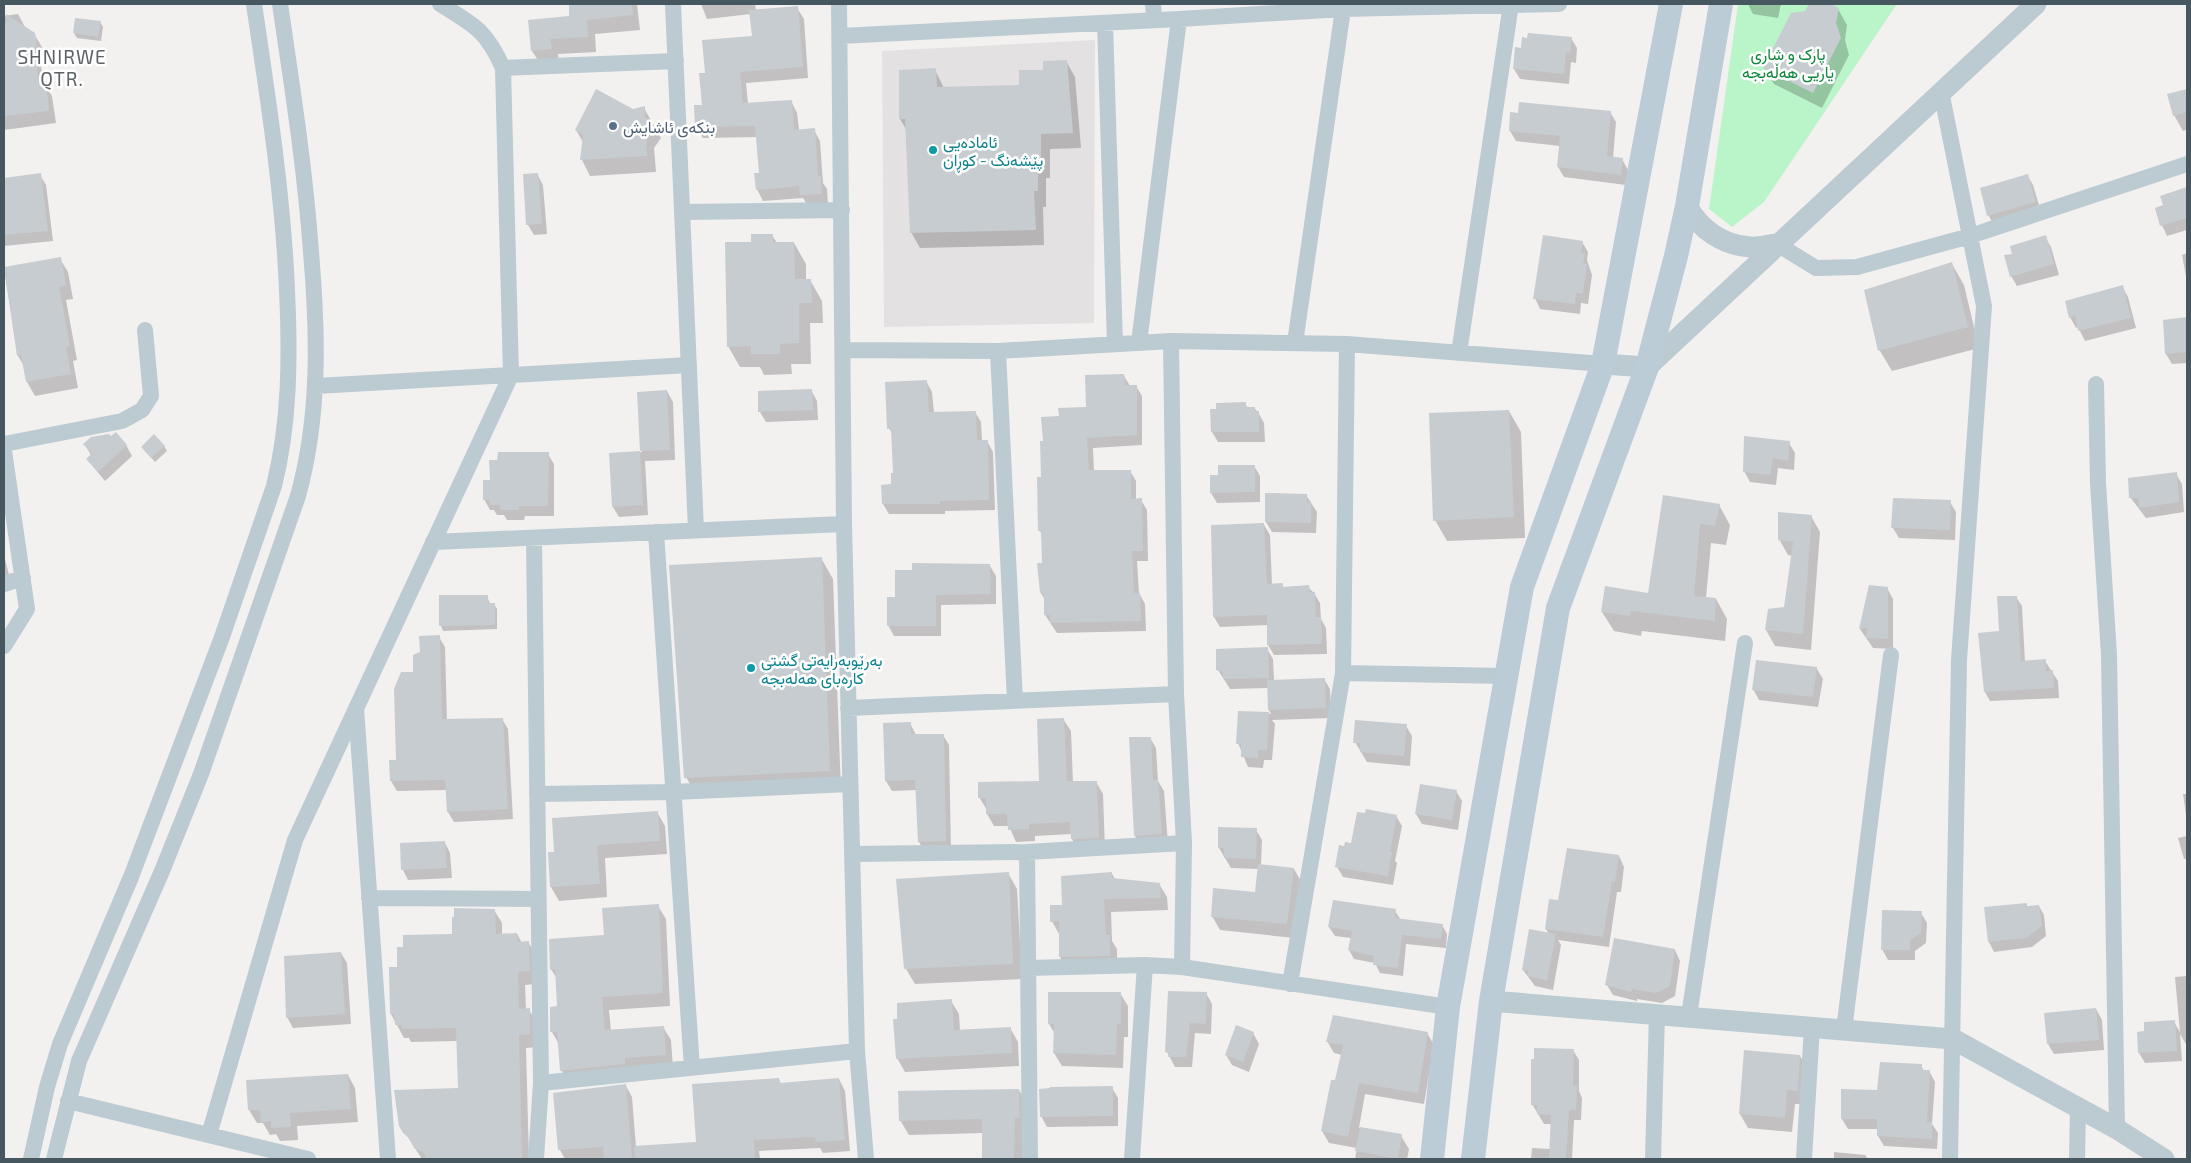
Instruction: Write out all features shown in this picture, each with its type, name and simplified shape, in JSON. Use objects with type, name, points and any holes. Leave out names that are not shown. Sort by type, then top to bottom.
[{"type":"main road","points":[[1432,1159],[1448,1007],[1522,587],[1603,364],[1670,4]]},
{"type":"main road","points":[[1473,1159],[1491,1001],[1558,608],[1647,367],[1687,206],[1721,4]]},
{"type":"street","points":[[31,1159],[47,1087],[60,1044],[131,877],[222,637],[274,486],[284,434],[289,371],[285,248],[278,172],[254,4]]},
{"type":"street","points":[[54,1159],[79,1061],[201,774],[292,514],[308,456],[316,386],[316,342],[311,247],[302,152],[280,4]]},
{"type":"street","points":[[209,1135],[295,840],[511,375],[503,68],[492,44],[474,25],[440,4]]},
{"type":"street","points":[[673,4],[696,530]]},
{"type":"street","points":[[840,4],[844,524],[848,708],[857,1051],[866,1159]]},
{"type":"street","points":[[1153,4],[1154,20]]},
{"type":"street","points":[[840,36],[1179,19],[1311,7],[1343,9],[1559,4]]},
{"type":"street","points":[[843,350],[998,351],[1171,342],[1347,344],[1647,367],[2036,4]]},
{"type":"street","points":[[1459,353],[1511,5]]},
{"type":"street","points":[[1295,343],[1343,9]]},
{"type":"street","points":[[1139,343],[1179,19]]},
{"type":"street","points":[[1105,23],[1115,344]]},
{"type":"street","points":[[503,68],[676,60]]},
{"type":"street","points":[[1941,91],[1984,306],[1959,660],[1950,1159]]},
{"type":"street","points":[[1687,206],[1701,226],[1716,237],[1737,246],[1752,248],[1777,244],[1816,268],[1857,267],[1970,236],[2187,164]]},
{"type":"street","points":[[682,212],[842,210]]},
{"type":"street","points":[[285,248],[311,247]]},
{"type":"street","points":[[4,444],[122,421],[142,410],[151,396],[145,330]]},
{"type":"street","points":[[1171,342],[1176,694],[1184,843],[1182,967]]},
{"type":"street","points":[[1290,984],[1343,673],[1347,344]]},
{"type":"street","points":[[998,351],[1015,701]]},
{"type":"street","points":[[316,386],[689,364]]},
{"type":"street","points":[[2096,384],[2098,483],[2109,655],[2117,1129]]},
{"type":"street","points":[[4,451],[27,609],[4,646]]},
{"type":"street","points":[[433,542],[844,524]]},
{"type":"street","points":[[656,532],[692,1068]]},
{"type":"street","points":[[534,538],[541,1083],[536,1159]]},
{"type":"street","points":[[4,584],[23,578]]},
{"type":"street","points":[[1689,1016],[1745,643]]},
{"type":"street","points":[[1844,1030],[1891,655]]},
{"type":"street","points":[[1343,673],[1506,676]]},
{"type":"street","points":[[848,708],[1176,694]]},
{"type":"street","points":[[356,706],[388,1159]]},
{"type":"street","points":[[537,794],[674,792],[850,784]]},
{"type":"street","points":[[852,854],[1027,852],[1184,843]]},
{"type":"street","points":[[1027,852],[1030,1159]]},
{"type":"street","points":[[370,898],[538,899]]},
{"type":"street","points":[[1028,968],[1145,965],[1182,967],[1448,1007]]},
{"type":"street","points":[[1132,1159],[1145,965]]},
{"type":"street","points":[[1491,1001],[1953,1039],[2117,1129],[2164,1159]]},
{"type":"street","points":[[1653,1159],[1657,1014]]},
{"type":"street","points":[[1804,1159],[1812,1027]]},
{"type":"street","points":[[541,1083],[857,1051]]},
{"type":"street","points":[[68,1101],[308,1159]]},
{"type":"street","points":[[2077,1159],[2078,1108]]},
{"type":"shaded area","points":[[1095,40],[1094,323],[884,327],[882,51]]},
{"type":"green space","name":"پارک و شاری یاریی ھەڵەبجە","points":[[1738,4],[1897,4],[1764,202],[1732,227],[1709,209]]},
{"type":"building","points":[[569,4],[632,4],[633,15],[587,20],[588,37],[550,39],[552,49],[531,51],[528,20],[569,16]]},
{"type":"building","points":[[1809,4],[1831,4],[1839,8],[1836,23],[1841,38],[1813,93],[1763,68],[1791,13],[1805,11]]},
{"type":"building","points":[[798,6],[803,67],[740,72],[743,103],[792,100],[794,130],[815,128],[818,176],[821,176],[822,194],[800,195],[799,186],[756,190],[754,173],[759,173],[755,126],[695,127],[694,105],[702,105],[699,73],[705,73],[702,40],[752,36],[749,10]]},
{"type":"building","points":[[6,14],[35,33],[37,47],[34,48],[39,83],[46,82],[49,111],[4,116],[4,23],[7,23]]},
{"type":"building","points":[[75,18],[101,21],[98,37],[73,33]]},
{"type":"building","points":[[1528,33],[1572,37],[1570,53],[1566,52],[1564,74],[1513,69],[1515,47],[1521,48],[1522,37],[1527,38]]},
{"type":"building","name":"ئامادەیی پێشەنگ - کوڕان","points":[[1067,60],[1073,133],[1041,134],[1041,162],[1038,162],[1038,191],[1034,191],[1036,230],[910,233],[905,119],[899,119],[899,70],[936,68],[937,87],[1019,85],[1019,70],[1043,70],[1043,61]]},
{"type":"building","name":"بنکەی ئاشایش","points":[[596,89],[633,109],[645,106],[645,117],[652,122],[646,131],[647,156],[580,160],[583,135],[575,130]]},
{"type":"building","points":[[2187,89],[2187,112],[2173,116],[2167,94]]},
{"type":"building","points":[[1519,102],[1611,111],[1607,156],[1623,158],[1621,175],[1557,167],[1560,136],[1509,131],[1510,112],[1518,113]]},
{"type":"building","points":[[41,173],[48,231],[4,235],[4,178]]},
{"type":"building","points":[[538,173],[542,224],[526,225],[523,174]]},
{"type":"building","points":[[2028,174],[2036,202],[1987,216],[1980,188]]},
{"type":"building","points":[[2187,187],[2187,218],[2160,226],[2155,208],[2163,205],[2160,196]]},
{"type":"building","points":[[751,234],[773,234],[773,242],[794,242],[795,279],[811,279],[812,303],[799,303],[799,343],[780,344],[780,354],[751,354],[751,346],[727,347],[725,242],[751,242]]},
{"type":"building","points":[[1543,235],[1583,241],[1581,253],[1585,253],[1583,263],[1587,264],[1583,294],[1576,293],[1575,304],[1533,299]]},
{"type":"building","points":[[2046,235],[2054,264],[2010,277],[2004,255],[2012,254],[2010,246]]},
{"type":"building","points":[[61,257],[66,285],[59,287],[70,346],[66,347],[71,374],[26,382],[21,355],[17,356],[4,267]]},
{"type":"building","points":[[1952,262],[1968,327],[1878,351],[1864,290]]},
{"type":"building","points":[[2123,285],[2131,318],[2078,331],[2075,316],[2069,318],[2065,301]]},
{"type":"building","points":[[2187,317],[2187,352],[2165,354],[2163,320]]},
{"type":"building","points":[[1124,374],[1125,385],[1137,385],[1137,435],[1087,438],[1089,470],[1131,470],[1131,499],[1142,498],[1143,551],[1132,551],[1134,593],[1140,593],[1141,621],[1050,623],[1050,615],[1044,615],[1044,593],[1040,593],[1037,563],[1042,563],[1041,531],[1038,531],[1037,477],[1041,477],[1040,441],[1043,441],[1041,417],[1059,416],[1058,408],[1086,407],[1085,375]]},
{"type":"building","points":[[927,380],[929,412],[976,411],[977,440],[988,440],[989,500],[940,501],[940,504],[882,504],[881,485],[891,484],[891,473],[893,473],[891,428],[887,429],[885,382]]},
{"type":"building","points":[[812,389],[813,410],[758,412],[758,391]]},
{"type":"building","points":[[667,390],[670,450],[640,451],[637,392]]},
{"type":"building","points":[[1246,402],[1246,407],[1255,407],[1255,411],[1259,411],[1259,432],[1211,432],[1210,409],[1216,409],[1216,403]]},
{"type":"building","points":[[1509,410],[1514,517],[1433,521],[1429,413]]},
{"type":"building","points":[[116,432],[127,445],[98,472],[86,459],[92,453],[83,444],[91,437],[109,434],[111,436]]},
{"type":"building","points":[[154,434],[165,446],[151,458],[141,447]]},
{"type":"building","points":[[1744,436],[1790,441],[1788,461],[1773,458],[1770,475],[1743,472]]},
{"type":"building","points":[[640,451],[643,505],[612,507],[609,453]]},
{"type":"building","points":[[498,452],[549,452],[548,506],[519,506],[519,510],[500,510],[500,505],[489,505],[490,500],[483,500],[483,480],[490,480],[489,460],[497,460]]},
{"type":"building","points":[[1218,465],[1255,465],[1255,492],[1210,493],[1210,475],[1218,475]]},
{"type":"building","points":[[2177,472],[2179,502],[2139,508],[2138,498],[2129,498],[2128,478]]},
{"type":"building","points":[[1265,493],[1307,494],[1307,502],[1311,501],[1311,523],[1265,522]]},
{"type":"building","points":[[1663,495],[1720,504],[1715,526],[1700,524],[1694,596],[1716,598],[1715,621],[1631,611],[1630,616],[1601,612],[1605,586],[1648,593]]},
{"type":"building","points":[[1893,498],[1951,500],[1950,530],[1891,528]]},
{"type":"building","points":[[1778,512],[1812,515],[1803,634],[1765,630],[1768,609],[1784,607],[1793,542],[1778,540]]},
{"type":"building","points":[[1264,523],[1267,584],[1283,583],[1283,587],[1309,585],[1310,592],[1315,592],[1316,617],[1321,617],[1322,644],[1267,645],[1267,615],[1213,617],[1211,525]]},
{"type":"building","name":"بەرێوبەرایەتی گشتی کارەبای هەلەبجە","points":[[822,557],[830,771],[684,778],[669,565]]},
{"type":"building","points":[[912,563],[990,564],[991,594],[936,595],[936,626],[887,626],[887,597],[895,597],[895,570],[912,570]]},
{"type":"building","points":[[1869,585],[1888,587],[1888,639],[1866,638],[1867,628],[1859,629]]},
{"type":"building","points":[[439,595],[488,595],[488,603],[495,603],[495,625],[439,626]]},
{"type":"building","points":[[1997,596],[2017,596],[2021,661],[2046,659],[2046,671],[2053,670],[2054,688],[1984,692],[1978,633],[1999,631]]},
{"type":"building","points":[[440,635],[442,719],[503,718],[508,809],[447,812],[445,780],[390,781],[389,760],[396,760],[394,689],[401,672],[413,672],[413,655],[420,652],[419,636]]},
{"type":"building","points":[[1268,647],[1269,678],[1223,679],[1223,672],[1216,670],[1216,649]]},
{"type":"building","points":[[1756,660],[1817,667],[1813,697],[1752,690]]},
{"type":"building","points":[[1325,678],[1326,708],[1268,710],[1267,680]]},
{"type":"building","points":[[1238,711],[1269,712],[1267,750],[1258,750],[1258,758],[1241,757],[1241,744],[1236,744]]},
{"type":"building","points":[[1064,718],[1067,781],[1097,781],[1099,838],[1071,839],[1070,822],[1029,824],[1029,829],[1008,830],[1007,814],[986,814],[986,798],[978,798],[978,782],[1039,781],[1037,719]]},
{"type":"building","points":[[1355,720],[1407,724],[1404,756],[1360,752],[1360,743],[1353,743]]},
{"type":"building","points":[[911,722],[911,734],[944,734],[946,841],[918,842],[915,780],[885,781],[883,723]]},
{"type":"building","points":[[1129,737],[1151,737],[1153,780],[1158,780],[1162,834],[1134,836]]},
{"type":"building","points":[[1420,784],[1457,790],[1452,820],[1415,814]]},
{"type":"building","points":[[1366,809],[1397,815],[1390,852],[1392,852],[1388,876],[1335,867],[1339,845],[1344,846],[1345,842],[1351,843],[1357,812],[1365,813]]},
{"type":"building","points":[[658,811],[660,841],[597,845],[600,884],[550,887],[548,852],[554,852],[552,818]]},
{"type":"building","points":[[1218,827],[1257,828],[1256,859],[1224,858],[1224,848],[1218,848]]},
{"type":"building","points":[[445,841],[447,868],[401,870],[400,843]]},
{"type":"building","points":[[1567,848],[1619,855],[1615,882],[1612,882],[1603,937],[1545,929],[1549,899],[1558,900]]},
{"type":"building","points":[[1258,864],[1294,868],[1287,924],[1211,917],[1213,888],[1255,892]]},
{"type":"building","points":[[1009,872],[1013,964],[904,969],[896,879]]},
{"type":"building","points":[[1112,872],[1112,878],[1160,883],[1161,898],[1104,899],[1106,935],[1110,935],[1110,956],[1059,957],[1059,921],[1050,922],[1050,905],[1062,905],[1061,876]]},
{"type":"building","points":[[1333,900],[1396,909],[1395,918],[1443,924],[1441,939],[1402,935],[1398,968],[1373,965],[1374,956],[1348,950],[1352,931],[1328,927]]},
{"type":"building","points":[[2027,903],[2027,906],[2039,905],[2042,926],[2026,938],[1988,942],[1984,907]]},
{"type":"building","points":[[659,904],[663,993],[602,997],[605,1030],[664,1026],[666,1055],[625,1058],[625,1064],[560,1071],[557,1032],[550,1032],[550,1007],[557,1006],[555,969],[550,970],[549,939],[604,935],[602,908]]},
{"type":"building","points":[[454,908],[495,909],[496,934],[517,933],[518,942],[529,941],[530,971],[518,972],[519,1009],[530,1008],[530,1034],[519,1035],[522,1159],[427,1159],[423,1152],[414,1148],[409,1138],[399,1126],[394,1090],[458,1088],[456,1028],[402,1029],[402,1025],[395,1025],[394,1014],[390,1014],[389,967],[397,967],[397,947],[403,947],[403,935],[452,934]]},
{"type":"building","points":[[1882,910],[1922,911],[1921,933],[1910,940],[1910,950],[1881,950]]},
{"type":"building","points":[[1529,929],[1556,934],[1547,980],[1527,976],[1528,971],[1522,970]]},
{"type":"building","points":[[1614,938],[1675,949],[1670,986],[1656,993],[1632,989],[1631,992],[1605,985]]},
{"type":"building","points":[[341,952],[345,1014],[286,1018],[284,956]]},
{"type":"building","points":[[1168,991],[1207,992],[1206,1024],[1190,1023],[1186,1057],[1168,1057],[1169,1053],[1165,1052]]},
{"type":"building","points":[[1048,992],[1121,992],[1121,1024],[1117,1024],[1116,1055],[1053,1053],[1054,1024],[1048,1024]]},
{"type":"building","points":[[952,999],[954,1030],[1011,1027],[1012,1053],[896,1059],[893,1019],[897,1019],[897,1003]]},
{"type":"building","points":[[2096,1008],[2099,1040],[2047,1044],[2044,1013]]},
{"type":"building","points":[[1333,1015],[1428,1032],[1418,1093],[1359,1083],[1348,1137],[1321,1131],[1331,1080],[1335,1080],[1343,1045],[1326,1042]]},
{"type":"building","points":[[2175,1020],[2177,1051],[2138,1053],[2137,1032],[2144,1031],[2144,1022]]},
{"type":"building","points":[[1236,1025],[1254,1032],[1243,1062],[1225,1055]]},
{"type":"building","points":[[1534,1048],[1574,1049],[1573,1086],[1577,1086],[1576,1110],[1569,1110],[1566,1158],[1549,1158],[1551,1115],[1537,1114],[1537,1105],[1531,1105],[1531,1059],[1534,1059]]},
{"type":"building","points":[[1744,1050],[1800,1055],[1798,1091],[1787,1090],[1785,1118],[1739,1114]]},
{"type":"building","points":[[1880,1062],[1922,1064],[1922,1070],[1930,1070],[1927,1122],[1932,1122],[1932,1139],[1877,1136],[1877,1119],[1841,1119],[1841,1089],[1877,1090]]},
{"type":"building","points":[[348,1074],[351,1109],[290,1113],[291,1127],[271,1128],[271,1121],[261,1122],[260,1110],[248,1110],[246,1080]]},
{"type":"building","points":[[779,1078],[780,1083],[839,1078],[845,1140],[816,1142],[815,1137],[754,1140],[755,1159],[635,1159],[634,1146],[696,1142],[692,1084]]},
{"type":"building","points":[[626,1084],[632,1159],[604,1159],[603,1147],[558,1150],[553,1093]]},
{"type":"building","points":[[1113,1086],[1113,1116],[1040,1117],[1039,1089],[1050,1087]]},
{"type":"building","points":[[1019,1089],[1020,1118],[1015,1118],[1014,1159],[982,1158],[982,1119],[899,1121],[898,1091]]},
{"type":"building","points":[[1360,1127],[1402,1134],[1398,1159],[1355,1151]]},
{"type":"place","name":"بنکەی ئاشایش","points":[[613,126]]},
{"type":"place","name":"ئامادەیی پێشەنگ - کوڕان","points":[[933,150]]},
{"type":"place","name":"بەرێوبەرایەتی گشتی کارەبای هەلەبجە","points":[[751,668]]},
{"type":"district","name":"SHNIRWE QTR.","points":[[62,67]]}]
